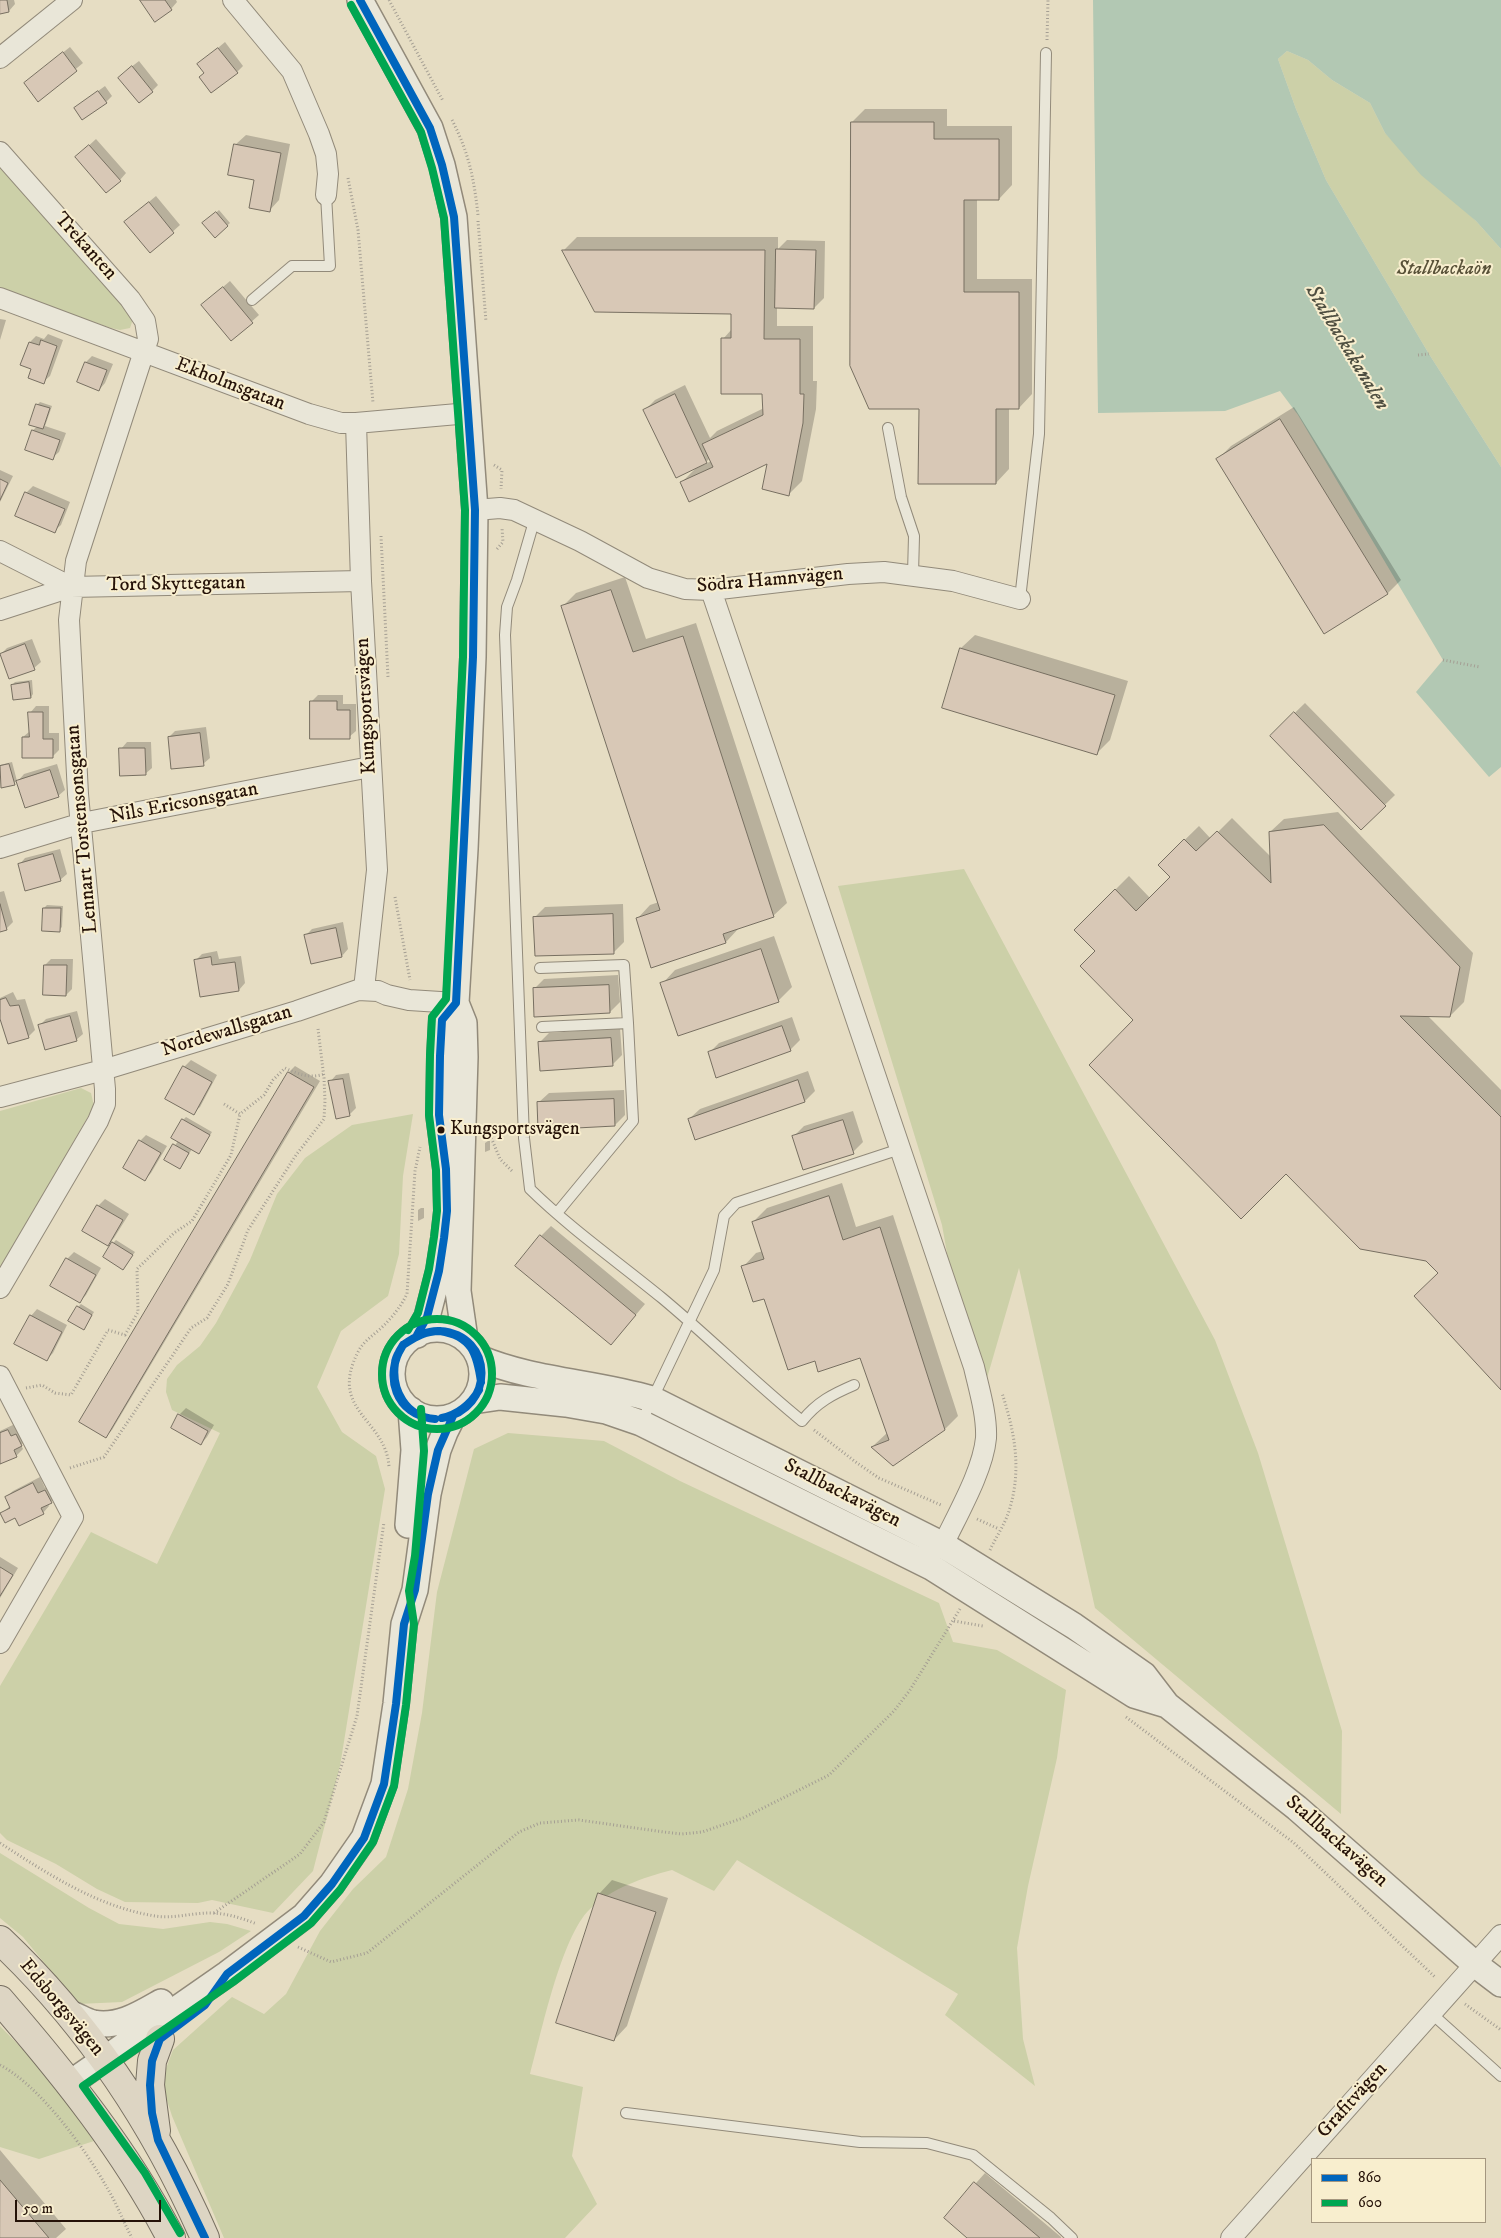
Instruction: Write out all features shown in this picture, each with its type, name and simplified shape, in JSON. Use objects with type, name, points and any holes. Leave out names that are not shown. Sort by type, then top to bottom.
[{"type":"highway","name":"Edsborgsvägen","points":[[0,1940],[32,1970],[71,2014],[109,2066],[158,2140],[205,2238]]},
{"type":"highway","name":"Edsborgsvägen","points":[[0,2000],[42,2049],[126,2161],[171,2238]]},
{"type":"highway","points":[[158,2140],[152,2113],[150,2085],[152,2061],[160,2040]]},
{"type":"street","points":[[0,58],[72,0]]},
{"type":"street","points":[[233,0],[292,71],[326,154],[328,174],[326,196]]},
{"type":"street","points":[[360,0],[430,128],[444,172],[454,217],[475,510],[473,657],[456,1003],[464,1023],[465,1058],[458,1291],[472,1348],[482,1370],[481,1382],[473,1401],[464,1410],[453,1416],[432,1419],[411,1410],[398,1395],[393,1369],[403,1345],[417,1334],[427,1317],[439,1271],[447,1211],[446,1169],[439,1115],[442,1020],[456,1003]]},
{"type":"street","name":"Trekanten","points":[[0,152],[130,299],[145,321],[148,338],[144,352]]},
{"type":"street","name":"Ekholmsgatan","points":[[0,298],[309,414],[341,423],[469,413]]},
{"type":"street","name":"Lennart Torstensonsgatan","points":[[0,1288],[98,1121],[105,1104],[82,823],[69,620],[76,561],[136,371],[144,352]]},
{"type":"street","name":"Kungsportsvägen","points":[[356,423],[361,581],[377,870],[364,989]]},
{"type":"street","name":"Södra Hamnvägen","points":[[475,510],[500,508],[514,510],[535,518],[648,578],[685,589],[711,590],[848,574],[884,572],[913,574],[953,581],[1020,599]]},
{"type":"street","name":"Tord Skyttegatan","points":[[0,551],[72,587],[361,581]]},
{"type":"street","points":[[0,610],[72,587]]},
{"type":"street","points":[[711,590],[974,1367],[986,1438],[983,1454],[943,1545]]},
{"type":"street","name":"Nils Ericsonsgatan","points":[[0,848],[82,823],[370,767]]},
{"type":"street","points":[[364,989],[409,1000],[456,1003]]},
{"type":"street","name":"Nordewallsgatan","points":[[0,1097],[103,1070],[364,989]]},
{"type":"street","points":[[417,1334],[434,1330],[454,1333],[472,1348]]},
{"type":"street","name":"Stallbackavägen","points":[[472,1348],[506,1368],[614,1388],[652,1399],[943,1545],[1074,1626],[1144,1675],[1168,1705],[1298,1808],[1476,1965],[1501,1984]]},
{"type":"street","points":[[0,1376],[73,1517],[0,1643]]},
{"type":"street","name":"Stallbackavägen","points":[[473,1401],[500,1397],[556,1402],[606,1411],[641,1423],[899,1550],[1076,1657],[1134,1695],[1168,1705]]},
{"type":"street","points":[[404,1624],[399,1592],[405,1555],[414,1450],[411,1410]]},
{"type":"street","points":[[73,2090],[109,2066],[304,1916],[332,1884],[364,1838],[384,1784],[396,1704],[404,1624],[414,1590],[428,1494],[438,1450],[453,1416]]},
{"type":"street","name":"Grafitvägen","points":[[1231,2238],[1501,1935]]},
{"type":"street","points":[[71,2014],[94,2023],[114,2023],[133,2018],[194,1983],[227,1974]]},
{"type":"street","points":[[109,2066],[160,2040],[205,2005],[227,1974]]},
{"type":"lane","points":[[1020,599],[1039,434],[1046,53]]},
{"type":"lane","points":[[252,300],[292,266],[330,266],[326,196]]},
{"type":"lane","points":[[888,428],[901,497],[914,536],[913,574]]},
{"type":"lane","points":[[535,518],[517,580],[507,606],[505,634],[524,1138],[530,1189],[690,1322],[768,1394],[802,1421],[814,1407],[826,1398],[854,1385]]},
{"type":"lane","points":[[540,968],[624,965],[633,1121],[557,1213]]},
{"type":"lane","points":[[542,1027],[628,1023]]},
{"type":"lane","points":[[641,1423],[714,1270],[724,1216],[736,1202],[900,1149]]},
{"type":"lane","points":[[1431,2013],[1501,2076]]},
{"type":"lane","points":[[626,2113],[860,2142],[927,2143],[973,2155],[1051,2218],[1072,2238]]},
{"type":"path","points":[[1046,53],[1048,0]]},
{"type":"path","points":[[1418,355],[1429,354]]},
{"type":"path","points":[[1444,660],[1480,667]]},
{"type":"path","points":[[67,1469],[104,1457],[191,1328],[207,1318],[228,1284],[248,1230],[296,1155],[324,1119],[324,1074],[318,1029]]},
{"type":"path","points":[[24,1389],[42,1385],[55,1394],[71,1395],[108,1330],[125,1335],[138,1312],[137,1269],[174,1233],[192,1221],[231,1155],[240,1114],[264,1095],[273,1080],[286,1068],[300,1075],[316,1076],[324,1074]]},
{"type":"path","points":[[224,1104],[240,1114]]},
{"type":"path","points":[[980,1568],[1008,1513],[1016,1469],[1013,1426],[1001,1390]]},
{"type":"path","points":[[802,1421],[879,1478],[999,1529]]},
{"type":"path","points":[[293,1944],[311,1955],[330,1962],[367,1952],[519,1832],[540,1823],[579,1820],[682,1834],[702,1832],[743,1818],[829,1775],[894,1711],[910,1690],[954,1621],[968,1592]]},
{"type":"path","points":[[954,1621],[992,1628]]},
{"type":"path","points":[[1124,1715],[1294,1844],[1451,1993],[1501,2030]]},
{"type":"path","points":[[0,1843],[94,1899],[122,1910],[158,1916],[210,1913],[232,1915],[264,1927]]},
{"type":"path","points":[[0,2065],[26,2083],[66,2127],[106,2186],[132,2238]]},
{"type":"green space","name":"Stallbackaön","points":[[1287,51],[1308,60],[1332,80],[1370,103],[1385,133],[1476,221],[1501,249],[1501,467],[1429,354],[1326,180],[1296,109],[1278,59]]},
{"type":"green space","points":[[0,167],[120,300],[133,319],[130,328],[120,330],[111,328],[0,290]]},
{"type":"green space","points":[[964,869],[1215,1340],[1258,1453],[1342,1731],[1341,1814],[1095,1608],[1019,1268],[976,1416],[942,1225],[838,886]]},
{"type":"green space","points":[[81,1088],[91,1093],[94,1106],[0,1269],[0,1111]]},
{"type":"green space","points":[[413,1114],[403,1176],[399,1254],[388,1296],[341,1331],[317,1387],[342,1432],[376,1456],[385,1489],[340,1766],[313,1871],[273,1913],[212,1900],[198,1903],[125,1902],[97,1889],[56,1864],[7,1840],[0,1833],[0,1686],[91,1532],[157,1564],[220,1433],[172,1410],[166,1392],[167,1379],[177,1365],[200,1346],[216,1323],[250,1260],[277,1194],[305,1158],[352,1125]]},
{"type":"green space","points":[[508,1433],[604,1441],[680,1481],[939,1603],[953,1642],[997,1650],[1066,1690],[1057,1758],[1028,1886],[1017,1948],[1023,2039],[1035,2086],[945,2015],[958,1994],[737,1860],[714,1891],[672,1870],[628,1885],[608,1895],[590,1909],[580,1922],[570,1941],[553,1987],[530,2074],[583,2087],[572,2156],[597,2204],[565,2238],[224,2238],[172,2116],[161,2082],[173,2050],[232,1997],[264,2014],[286,1994],[320,1931],[353,1889],[386,1857],[408,1789],[422,1713],[437,1592],[474,1449]]},
{"type":"green space","points":[[0,1853],[89,1908],[119,1924],[163,1929],[210,1922],[227,1924],[251,1931],[219,1952],[122,2002],[78,2004],[23,1937],[0,1918]]},
{"type":"green space","points":[[0,2026],[41,2068],[94,2141],[39,2159],[0,2147]]},
{"type":"water","name":"Stallbackakanalen","points":[[1093,0],[1501,0],[1501,249],[1476,221],[1421,175],[1385,133],[1370,103],[1332,80],[1308,60],[1287,51],[1278,59],[1296,109],[1326,180],[1429,354],[1501,467],[1501,767],[1489,777],[1416,692],[1443,660],[1298,415],[1280,391],[1225,411],[1098,413]]},
{"type":"building","points":[[0,0],[7,0],[9,12],[0,14]]},
{"type":"building","points":[[140,0],[165,0],[172,10],[155,22]]},
{"type":"building","points":[[218,48],[238,73],[211,93],[199,77],[204,73],[197,64]]},
{"type":"building","points":[[63,52],[77,71],[38,102],[24,83]]},
{"type":"building","points":[[132,66],[153,92],[139,103],[118,78]]},
{"type":"building","points":[[98,91],[107,103],[82,120],[74,108]]},
{"type":"building","points":[[851,122],[934,122],[934,139],[999,139],[999,200],[964,200],[964,292],[1019,292],[1019,409],[996,409],[996,484],[918,484],[919,409],[869,409],[850,366]]},
{"type":"building","points":[[234,144],[281,153],[270,212],[249,208],[254,180],[228,175]]},
{"type":"building","points":[[89,145],[121,181],[106,193],[75,157]]},
{"type":"building","points":[[149,202],[174,233],[150,253],[124,222]]},
{"type":"building","points":[[216,212],[228,226],[215,238],[202,223]]},
{"type":"building","points":[[776,249],[816,250],[814,309],[775,308]]},
{"type":"building","points":[[562,250],[765,250],[764,339],[800,339],[800,394],[804,394],[803,423],[789,496],[762,489],[767,464],[689,502],[680,482],[713,467],[702,444],[763,415],[762,394],[721,394],[721,338],[731,338],[731,314],[595,312]]},
{"type":"building","points":[[223,287],[253,323],[231,341],[201,305]]},
{"type":"building","points":[[41,340],[57,346],[44,384],[28,378],[31,369],[20,365],[29,342],[39,345]]},
{"type":"building","points":[[85,362],[107,370],[99,391],[77,382]]},
{"type":"building","points":[[675,394],[707,463],[676,478],[643,410]]},
{"type":"building","points":[[36,404],[50,408],[43,429],[29,425]]},
{"type":"building","points":[[1280,419],[1388,594],[1324,634],[1216,459]]},
{"type":"building","points":[[32,430],[60,440],[53,460],[25,450]]},
{"type":"building","points":[[0,479],[8,483],[0,500]]},
{"type":"building","points":[[25,492],[65,509],[55,533],[15,516]]},
{"type":"building","points":[[611,590],[633,652],[683,636],[774,917],[723,934],[726,943],[651,968],[636,918],[660,910],[561,606]]},
{"type":"building","points":[[25,644],[35,670],[9,679],[0,654]]},
{"type":"building","points":[[960,648],[1115,695],[1097,755],[942,708]]},
{"type":"building","points":[[29,682],[31,698],[13,700],[11,685]]},
{"type":"building","points":[[310,701],[337,701],[337,710],[350,710],[350,739],[310,739]]},
{"type":"building","points":[[28,712],[43,712],[43,739],[53,739],[53,758],[22,758],[22,737],[29,737]]},
{"type":"building","points":[[1294,712],[1386,806],[1361,830],[1270,736]]},
{"type":"building","points":[[200,733],[204,766],[171,769],[168,737]]},
{"type":"building","points":[[119,748],[145,748],[146,775],[120,776]]},
{"type":"building","points":[[9,764],[15,785],[1,788],[0,766]]},
{"type":"building","points":[[50,770],[59,797],[25,808],[16,781]]},
{"type":"building","points":[[1324,825],[1460,967],[1450,1017],[1400,1016],[1501,1117],[1501,1390],[1414,1296],[1438,1273],[1426,1261],[1360,1249],[1286,1174],[1241,1219],[1089,1065],[1133,1020],[1080,966],[1095,951],[1074,930],[1115,889],[1136,911],[1170,877],[1158,865],[1184,839],[1196,851],[1217,831],[1271,883],[1269,832]]},
{"type":"building","points":[[53,854],[61,881],[25,891],[18,864]]},
{"type":"building","points":[[0,904],[7,930],[0,932]]},
{"type":"building","points":[[43,908],[61,908],[60,932],[42,931]]},
{"type":"building","points":[[613,914],[614,954],[535,956],[533,917]]},
{"type":"building","points":[[336,928],[342,957],[311,964],[304,935]]},
{"type":"building","points":[[761,949],[779,1002],[678,1036],[660,983]]},
{"type":"building","points":[[211,957],[212,965],[235,962],[239,991],[200,997],[194,960]]},
{"type":"building","points":[[44,965],[67,965],[66,996],[43,995]]},
{"type":"building","points":[[609,985],[610,1013],[534,1017],[533,988]]},
{"type":"building","points":[[6,998],[10,1006],[19,1005],[29,1038],[8,1044],[0,1019],[0,1000]]},
{"type":"building","points":[[70,1016],[77,1041],[45,1050],[38,1025]]},
{"type":"building","points":[[782,1026],[791,1051],[716,1078],[708,1052]]},
{"type":"building","points":[[611,1038],[613,1066],[540,1071],[538,1042]]},
{"type":"building","points":[[183,1066],[212,1082],[194,1115],[165,1099]]},
{"type":"building","points":[[288,1072],[314,1087],[106,1438],[79,1422]]},
{"type":"building","points":[[343,1079],[350,1116],[336,1119],[328,1081]]},
{"type":"building","points":[[798,1080],[805,1102],[695,1140],[688,1119]]},
{"type":"building","points":[[614,1099],[615,1126],[538,1130],[537,1102]]},
{"type":"building","points":[[182,1119],[210,1135],[199,1154],[171,1138]]},
{"type":"building","points":[[843,1120],[854,1154],[803,1170],[792,1136]]},
{"type":"building","points":[[139,1140],[161,1153],[145,1181],[123,1168]]},
{"type":"building","points":[[173,1144],[189,1153],[180,1169],[164,1160]]},
{"type":"building","points":[[829,1196],[843,1240],[880,1227],[945,1430],[893,1466],[871,1447],[889,1440],[860,1358],[818,1372],[815,1361],[788,1370],[764,1299],[753,1302],[741,1266],[764,1259],[752,1222]]},
{"type":"building","points":[[97,1205],[123,1220],[108,1246],[82,1231]]},
{"type":"building","points":[[540,1235],[636,1315],[611,1345],[515,1266]]},
{"type":"building","points":[[112,1242],[133,1255],[123,1270],[103,1257]]},
{"type":"building","points":[[66,1258],[96,1275],[80,1303],[50,1286]]},
{"type":"building","points":[[77,1306],[92,1315],[84,1330],[68,1321]]},
{"type":"building","points":[[30,1315],[62,1332],[47,1361],[14,1344]]},
{"type":"building","points":[[178,1414],[208,1431],[201,1445],[171,1428]]},
{"type":"building","points":[[8,1430],[11,1436],[16,1434],[22,1446],[14,1450],[17,1457],[0,1464],[0,1433]]},
{"type":"building","points":[[33,1483],[38,1493],[45,1490],[52,1503],[41,1508],[44,1514],[19,1526],[15,1518],[5,1523],[0,1513],[10,1508],[5,1497]]},
{"type":"building","points":[[0,1567],[13,1575],[0,1596]]},
{"type":"building","points":[[598,1893],[656,1912],[614,2041],[556,2023]]},
{"type":"building","points":[[0,2180],[49,2238],[0,2238]]},
{"type":"building","points":[[974,2182],[1040,2238],[967,2238],[944,2218]]},
{"type":"transit line","name":"860","points":[[360,0],[430,128],[442,165],[454,217],[475,510],[473,657],[456,1003],[442,1020],[440,1056],[439,1115],[446,1169],[447,1211],[439,1271],[427,1317],[417,1335]]},
{"type":"transit line","name":"600","points":[[351,5],[421,132],[444,218],[465,510],[463,657],[446,999],[432,1017],[430,1055],[429,1115],[436,1170],[437,1211],[429,1269],[418,1313],[408,1330]]},
{"type":"transit line","name":"600","points":[[437,1319],[458,1324],[476,1335],[487,1353],[492,1374],[487,1395],[476,1413],[458,1424],[437,1429],[416,1424],[398,1413],[387,1395],[382,1374],[387,1353],[398,1335],[416,1324],[437,1319]]},
{"type":"transit line","name":"860","points":[[403,1345],[420,1335],[440,1331]]},
{"type":"transit line","name":"860","points":[[403,1345],[420,1335],[440,1331]]},
{"type":"transit line","name":"860","points":[[440,1331],[458,1336],[471,1345],[479,1358],[482,1373],[479,1388],[472,1401],[459,1412],[442,1418]]},
{"type":"transit line","name":"860","points":[[440,1331],[459,1337],[471,1348],[475,1355],[481,1382]]},
{"type":"transit line","name":"860","points":[[403,1345],[395,1361],[394,1373],[398,1392],[409,1408],[425,1417],[435,1419]]},
{"type":"transit line","name":"860","points":[[403,1345],[394,1369],[396,1392],[410,1410],[421,1416],[435,1419]]},
{"type":"transit line","name":"860","points":[[442,1418],[454,1414],[463,1408],[479,1390]]},
{"type":"transit line","name":"600","points":[[180,2233],[145,2173],[83,2086],[233,1982],[311,1923],[340,1890],[373,1842],[394,1786],[406,1705],[414,1624],[409,1591],[415,1556],[424,1451],[421,1409]]},
{"type":"transit line","name":"860","points":[[205,2238],[158,2140],[152,2113],[150,2085],[152,2061],[160,2039],[205,2005],[227,1974],[304,1916],[332,1884],[364,1838],[384,1784],[396,1704],[404,1624],[415,1590],[428,1494],[438,1450],[453,1416]]},
{"type":"place","name":"Kungsportsvägen","points":[[441,1130]]}]
